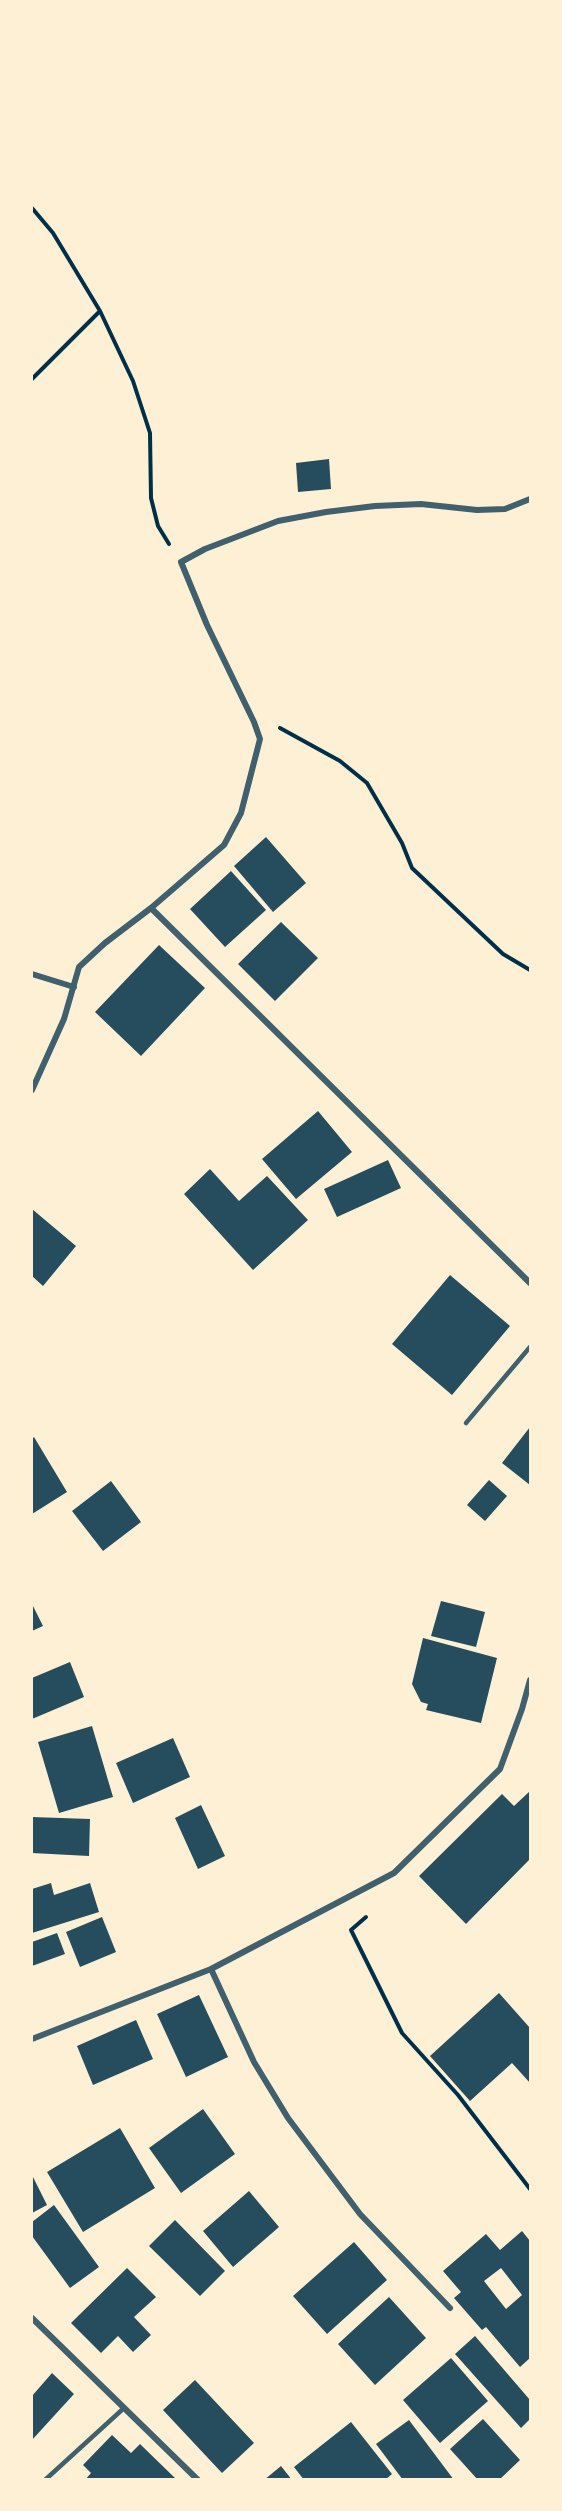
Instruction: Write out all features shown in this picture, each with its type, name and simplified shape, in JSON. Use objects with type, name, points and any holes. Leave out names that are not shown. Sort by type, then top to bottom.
[{"type":"street","points":[[32,1090],[64,1019],[79,967],[224,845],[241,813],[260,739],[207,625],[181,562],[206,549],[278,521],[326,512],[375,506],[421,504],[477,510],[505,509],[531,499]]},
{"type":"street","points":[[151,908],[531,1283]]},
{"type":"street","points":[[32,974],[74,987]]},
{"type":"street","points":[[32,2039],[211,1969],[394,1873],[500,1769],[531,1680]]},
{"type":"street","points":[[211,1969],[254,2062],[288,2118],[360,2214],[450,2308]]},
{"type":"street","points":[[32,2318],[198,2480]]},
{"type":"lane","points":[[466,1423],[531,1347]]},
{"type":"lane","points":[[45,2480],[124,2408]]},
{"type":"path","points":[[32,208],[53,233],[100,311],[133,381],[150,434],[151,498],[158,526],[181,562]]},
{"type":"path","points":[[32,379],[100,311]]},
{"type":"path","points":[[254,722],[280,728],[340,761],[367,783],[402,843],[412,868],[503,954],[531,970]]},
{"type":"path","points":[[367,1916],[351,1930],[402,2033],[458,2095],[531,2189]]},
{"type":"building","points":[[329,459],[331,489],[298,492],[296,463]]},
{"type":"building","points":[[266,837],[306,883],[273,912],[234,866]]},
{"type":"building","points":[[231,871],[266,910],[225,947],[190,909]]},
{"type":"building","points":[[281,922],[318,958],[275,1001],[238,964]]},
{"type":"building","points":[[159,945],[205,988],[141,1056],[95,1012]]},
{"type":"building","points":[[318,1111],[352,1152],[296,1199],[262,1159]]},
{"type":"building","points":[[388,1160],[401,1188],[337,1217],[324,1189]]},
{"type":"building","points":[[210,1169],[239,1201],[267,1176],[308,1220],[253,1270],[184,1194]]},
{"type":"building","points":[[32,1209],[76,1246],[43,1286],[32,1276]]},
{"type":"building","points":[[450,1275],[510,1326],[452,1395],[392,1344]]},
{"type":"building","points":[[530,1427],[530,1485],[502,1463]]},
{"type":"building","points":[[34,1437],[67,1492],[32,1514],[32,1439]]},
{"type":"building","points":[[489,1480],[507,1496],[485,1521],[467,1505]]},
{"type":"building","points":[[111,1481],[141,1522],[103,1551],[72,1511]]},
{"type":"building","points":[[441,1601],[485,1612],[476,1647],[431,1636]]},
{"type":"building","points":[[32,1604],[43,1626],[32,1631]]},
{"type":"building","points":[[423,1638],[497,1658],[481,1723],[426,1710],[428,1704],[421,1702],[412,1684]]},
{"type":"building","points":[[70,1662],[84,1697],[32,1719],[32,1678]]},
{"type":"building","points":[[92,1726],[113,1797],[59,1813],[38,1742]]},
{"type":"building","points":[[173,1738],[190,1777],[133,1803],[116,1763]]},
{"type":"building","points":[[530,1791],[530,1859],[466,1924],[419,1876],[502,1794],[514,1806]]},
{"type":"building","points":[[201,1805],[225,1856],[198,1869],[175,1818]]},
{"type":"building","points":[[32,1817],[90,1819],[89,1856],[32,1853]]},
{"type":"building","points":[[51,1883],[54,1895],[90,1883],[99,1912],[32,1933],[32,1889]]},
{"type":"building","points":[[102,1917],[116,1952],[80,1967],[66,1932]]},
{"type":"building","points":[[57,1933],[65,1954],[32,1966],[32,1942]]},
{"type":"building","points":[[499,1993],[530,2028],[530,2083],[512,2063],[470,2101],[430,2056]]},
{"type":"building","points":[[199,1995],[228,2057],[186,2077],[157,2014]]},
{"type":"building","points":[[136,2020],[153,2059],[93,2085],[77,2046]]},
{"type":"building","points":[[203,2109],[235,2154],[181,2193],[149,2148]]},
{"type":"building","points":[[120,2128],[155,2188],[83,2232],[47,2172]]},
{"type":"building","points":[[32,2178],[47,2205],[32,2213]]},
{"type":"building","points":[[249,2191],[279,2227],[233,2267],[203,2231]]},
{"type":"building","points":[[54,2205],[99,2267],[70,2288],[32,2236],[32,2222]]},
{"type":"building","points":[[175,2220],[225,2271],[200,2296],[149,2246]]},
{"type":"building","points":[[522,2231],[530,2241],[530,2358],[520,2367],[486,2327],[482,2330],[454,2298],[461,2292],[443,2271],[486,2234],[500,2250]],"holes":[[[501,2268],[522,2295],[506,2309],[484,2281]]]},
{"type":"building","points":[[354,2242],[387,2280],[327,2334],[293,2296]]},
{"type":"building","points":[[127,2268],[156,2297],[134,2317],[151,2335],[133,2352],[118,2336],[101,2353],[71,2323]]},
{"type":"building","points":[[389,2297],[426,2338],[375,2385],[338,2344]]},
{"type":"building","points":[[475,2336],[530,2400],[530,2419],[521,2428],[455,2354]]},
{"type":"building","points":[[451,2358],[488,2401],[440,2443],[403,2400]]},
{"type":"building","points":[[52,2373],[74,2394],[32,2440],[32,2396]]},
{"type":"building","points":[[195,2380],[254,2443],[222,2473],[163,2410]]},
{"type":"building","points":[[483,2419],[520,2460],[499,2480],[478,2480],[450,2449]]},
{"type":"building","points":[[409,2420],[454,2480],[403,2480],[376,2444]]},
{"type":"building","points":[[351,2422],[392,2474],[385,2480],[304,2480],[294,2467]]},
{"type":"building","points":[[112,2435],[131,2453],[140,2444],[177,2480],[85,2480],[91,2473],[83,2465]]},
{"type":"building","points":[[281,2466],[292,2480],[264,2480]]}]
